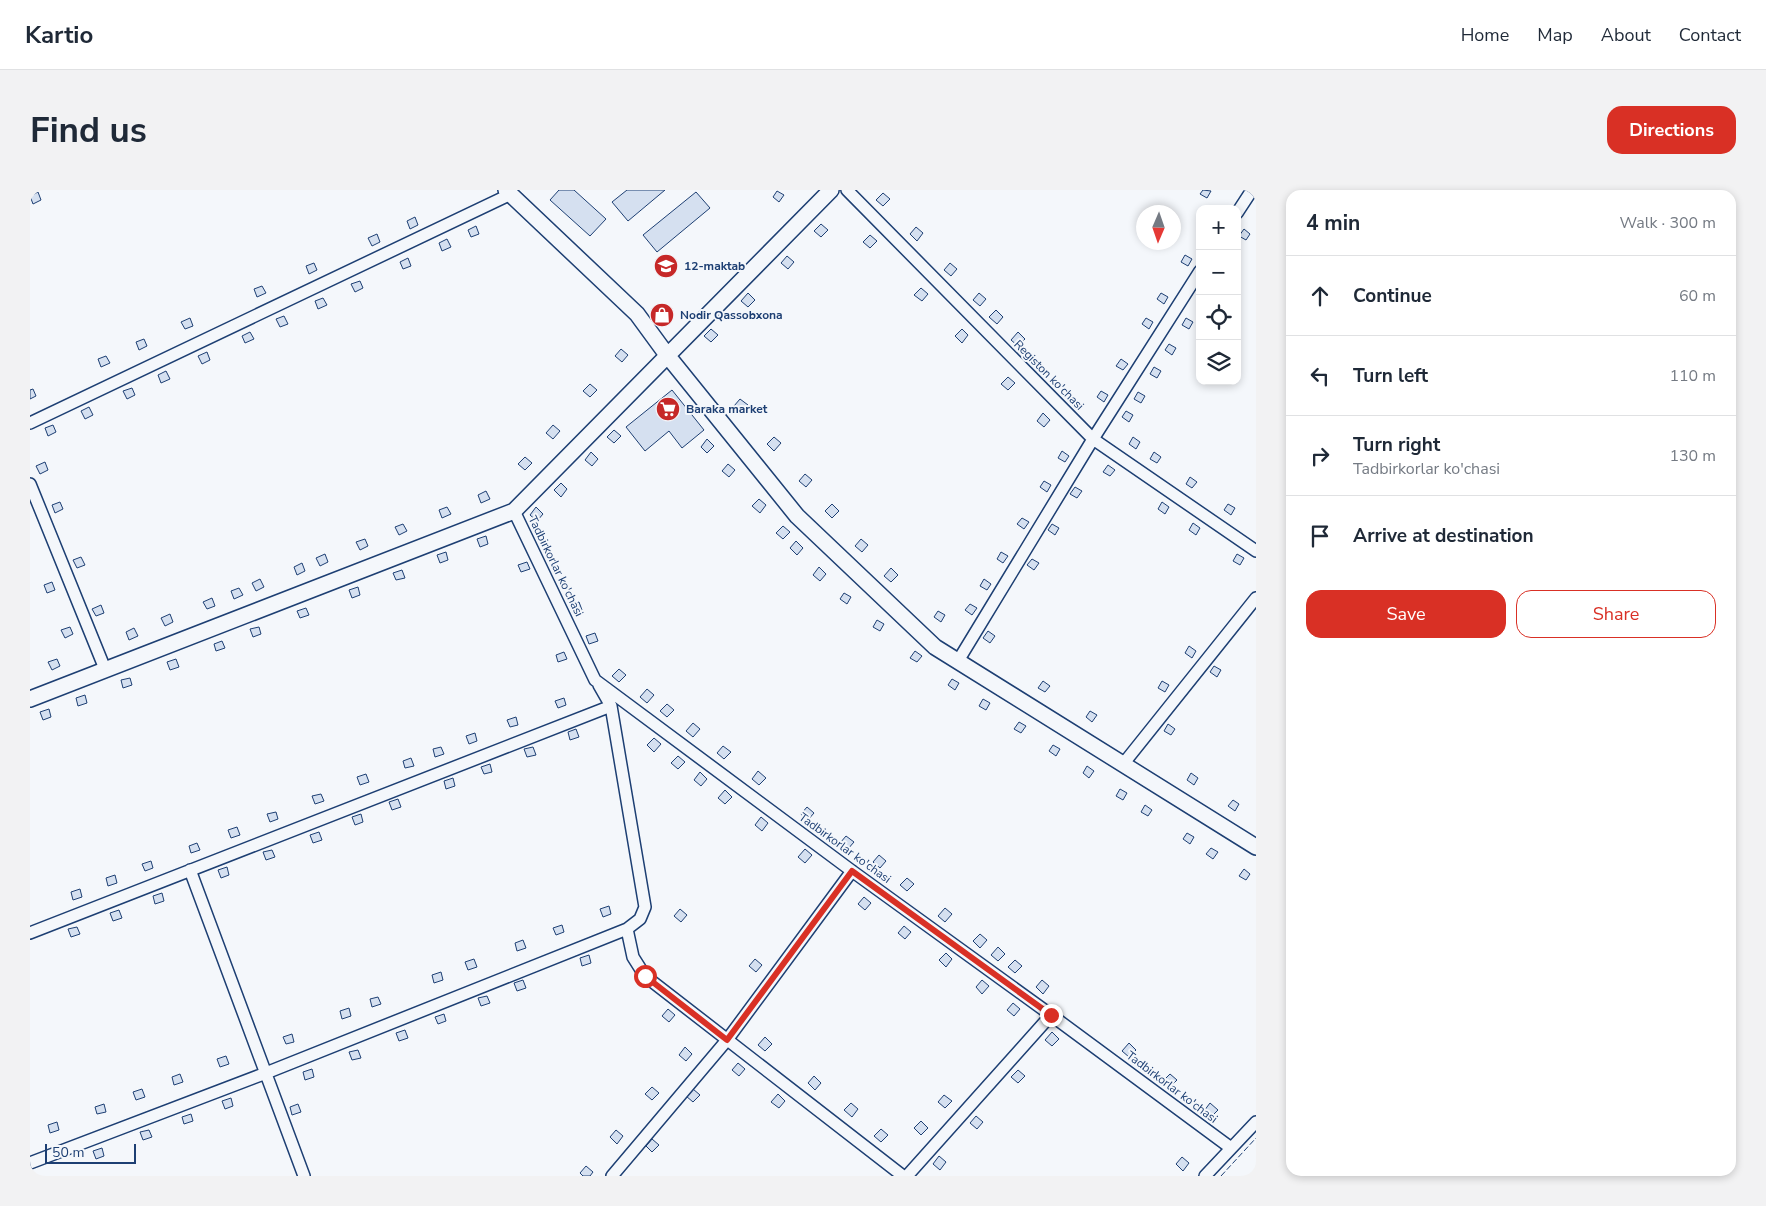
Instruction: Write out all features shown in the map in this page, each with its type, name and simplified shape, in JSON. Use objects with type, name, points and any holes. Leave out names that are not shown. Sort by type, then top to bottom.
[{"type":"street","points":[[30,699],[514,510],[832,190]]},
{"type":"street","name":"Registon ko'chasi","points":[[847,190],[1092,439],[1256,552]]},
{"type":"street","points":[[30,423],[508,192],[637,314],[667,355],[797,516],[935,647],[1256,847]]},
{"type":"street","points":[[1241,206],[1249,193]]},
{"type":"street","points":[[958,661],[1092,439],[1196,278]]},
{"type":"street","points":[[30,484],[105,669]]},
{"type":"street","name":"Tadbirkorlar ko'chasi","points":[[514,510],[596,680],[852,871],[1231,1148]]},
{"type":"street","points":[[1124,764],[1256,598]]},
{"type":"street","points":[[30,1163],[266,1073],[627,928],[640,919],[645,907],[611,706],[596,680]]},
{"type":"street","points":[[30,933],[611,706]]},
{"type":"street","points":[[190,870],[304,1176]]},
{"type":"street","points":[[612,1176],[727,1040],[852,871]]},
{"type":"street","points":[[627,928],[633,957],[645,976],[903,1176]]},
{"type":"street","points":[[907,1176],[1051,1015]]},
{"type":"street","points":[[1205,1176],[1256,1122]]},
{"type":"building","points":[[559,190],[574,190],[606,219],[590,236],[550,200]]},
{"type":"building","points":[[627,190],[665,190],[628,221],[612,202]]},
{"type":"building","points":[[1203,190],[1211,191],[1207,198],[1200,194]]},
{"type":"building","points":[[777,191],[784,195],[779,202],[773,197]]},
{"type":"building","points":[[38,192],[41,200],[33,204],[30,196]]},
{"type":"building","points":[[696,192],[710,208],[657,252],[643,235]]},
{"type":"building","points":[[883,193],[890,199],[883,206],[876,200]]},
{"type":"building","points":[[415,217],[418,225],[410,229],[407,221]]},
{"type":"building","points":[[821,224],[828,230],[821,237],[814,231]]},
{"type":"building","points":[[476,226],[479,234],[471,237],[468,230]]},
{"type":"building","points":[[916,227],[923,233],[917,241],[910,234]]},
{"type":"building","points":[[1244,229],[1250,234],[1246,240],[1241,237]]},
{"type":"building","points":[[377,234],[380,242],[372,246],[368,238]]},
{"type":"building","points":[[870,235],[877,241],[870,248],[863,242]]},
{"type":"building","points":[[447,239],[451,247],[442,251],[439,243]]},
{"type":"building","points":[[1185,255],[1192,259],[1188,266],[1181,262]]},
{"type":"building","points":[[787,256],[794,262],[788,269],[781,263]]},
{"type":"building","points":[[408,258],[411,266],[403,269],[400,262]]},
{"type":"building","points":[[314,263],[317,270],[309,274],[306,266]]},
{"type":"building","points":[[950,263],[957,269],[951,276],[944,270]]},
{"type":"building","points":[[360,281],[363,288],[355,292],[351,284]]},
{"type":"building","points":[[262,286],[266,293],[257,297],[254,289]]},
{"type":"building","points":[[921,288],[928,294],[922,301],[914,295]]},
{"type":"building","points":[[748,293],[755,300],[748,307],[741,301]]},
{"type":"building","points":[[979,293],[986,299],[980,306],[973,300]]},
{"type":"building","points":[[1161,293],[1168,297],[1164,304],[1157,299]]},
{"type":"building","points":[[323,298],[327,305],[318,309],[315,301]]},
{"type":"building","points":[[996,310],[1003,317],[997,324],[989,317]]},
{"type":"building","points":[[284,316],[288,324],[280,327],[276,319]]},
{"type":"building","points":[[190,318],[193,326],[185,329],[181,322]]},
{"type":"building","points":[[1146,318],[1153,322],[1149,329],[1142,324]]},
{"type":"building","points":[[1186,318],[1193,322],[1189,329],[1182,325]]},
{"type":"building","points":[[711,329],[718,335],[711,342],[704,336]]},
{"type":"building","points":[[962,329],[968,335],[962,343],[955,336]]},
{"type":"building","points":[[250,332],[254,339],[245,343],[242,336]]},
{"type":"building","points":[[1018,332],[1025,339],[1018,346],[1011,340]]},
{"type":"building","points":[[144,339],[147,346],[139,350],[136,342]]},
{"type":"building","points":[[1169,344],[1176,348],[1172,355],[1165,350]]},
{"type":"building","points":[[621,349],[628,355],[622,362],[615,356]]},
{"type":"building","points":[[207,352],[210,360],[202,364],[198,356]]},
{"type":"building","points":[[106,356],[110,363],[101,367],[98,359]]},
{"type":"building","points":[[1121,359],[1128,364],[1123,370],[1116,366]]},
{"type":"building","points":[[1154,367],[1161,371],[1157,378],[1150,374]]},
{"type":"building","points":[[166,371],[170,379],[161,383],[158,375]]},
{"type":"building","points":[[1008,377],[1015,383],[1008,390],[1001,384]]},
{"type":"building","points":[[590,384],[597,390],[590,397],[583,391]]},
{"type":"building","points":[[132,388],[135,395],[127,399],[123,391]]},
{"type":"building","points":[[33,389],[36,396],[30,399],[30,390]]},
{"type":"building","name":"Baraka market","points":[[672,390],[704,430],[682,448],[669,431],[645,451],[626,427]]},
{"type":"building","points":[[1101,391],[1108,395],[1104,402],[1097,397]]},
{"type":"building","points":[[1138,392],[1145,396],[1141,403],[1134,399]]},
{"type":"building","points":[[740,399],[748,405],[741,412],[734,406]]},
{"type":"building","points":[[89,407],[93,415],[85,419],[81,411]]},
{"type":"building","points":[[1126,411],[1133,415],[1129,422],[1122,417]]},
{"type":"building","points":[[1043,413],[1050,420],[1044,427],[1037,421]]},
{"type":"building","points":[[53,425],[56,432],[48,436],[45,428]]},
{"type":"building","points":[[553,425],[560,431],[553,439],[546,433]]},
{"type":"building","points":[[614,430],[621,436],[614,443],[607,437]]},
{"type":"building","points":[[774,437],[781,443],[774,451],[767,444]]},
{"type":"building","points":[[1133,437],[1140,442],[1136,449],[1129,444]]},
{"type":"building","points":[[707,439],[714,446],[707,453],[701,447]]},
{"type":"building","points":[[1062,451],[1069,456],[1065,462],[1058,458]]},
{"type":"building","points":[[591,452],[598,459],[592,466],[585,460]]},
{"type":"building","points":[[1154,452],[1161,457],[1157,463],[1150,459]]},
{"type":"building","points":[[525,457],[532,463],[525,470],[518,464]]},
{"type":"building","points":[[45,462],[48,470],[40,474],[36,466]]},
{"type":"building","points":[[728,464],[735,470],[729,477],[722,471]]},
{"type":"building","points":[[1108,465],[1115,470],[1110,476],[1103,472]]},
{"type":"building","points":[[805,474],[812,480],[806,487],[799,481]]},
{"type":"building","points":[[1190,477],[1197,482],[1192,488],[1186,484]]},
{"type":"building","points":[[1044,481],[1051,485],[1047,492],[1040,487]]},
{"type":"building","points":[[561,483],[567,489],[561,497],[554,490]]},
{"type":"building","points":[[1075,487],[1082,491],[1077,498],[1070,494]]},
{"type":"building","points":[[486,491],[490,499],[481,503],[478,495]]},
{"type":"building","points":[[759,499],[766,505],[760,513],[752,506]]},
{"type":"building","points":[[60,502],[63,509],[55,513],[52,505]]},
{"type":"building","points":[[1162,502],[1169,507],[1165,514],[1158,509]]},
{"type":"building","points":[[832,504],[839,511],[832,518],[825,511]]},
{"type":"building","points":[[1228,504],[1235,508],[1231,515],[1224,510]]},
{"type":"building","points":[[447,507],[451,514],[442,518],[439,510]]},
{"type":"building","points":[[536,507],[543,514],[537,521],[530,515]]},
{"type":"building","points":[[1022,518],[1029,522],[1024,529],[1017,524]]},
{"type":"building","points":[[1193,523],[1200,528],[1196,535],[1189,530]]},
{"type":"building","points":[[403,524],[407,531],[399,535],[395,527]]},
{"type":"building","points":[[1052,524],[1059,528],[1055,535],[1048,530]]},
{"type":"building","points":[[783,526],[790,532],[783,539],[776,533]]},
{"type":"building","points":[[486,536],[488,544],[480,547],[477,539]]},
{"type":"building","points":[[365,539],[368,546],[360,550],[356,542]]},
{"type":"building","points":[[861,539],[868,545],[862,552],[855,546]]},
{"type":"building","points":[[796,541],[803,548],[797,555],[790,548]]},
{"type":"building","points":[[446,552],[448,560],[440,563],[437,555]]},
{"type":"building","points":[[1001,552],[1008,556],[1003,563],[997,559]]},
{"type":"building","points":[[325,554],[328,562],[320,566],[316,558]]},
{"type":"building","points":[[1237,554],[1244,558],[1240,565],[1233,561]]},
{"type":"building","points":[[81,557],[85,565],[77,568],[73,560]]},
{"type":"building","points":[[1032,559],[1039,563],[1034,570],[1027,565]]},
{"type":"building","points":[[527,562],[530,569],[521,572],[518,565]]},
{"type":"building","points":[[302,563],[305,571],[297,575],[294,567]]},
{"type":"building","points":[[819,567],[826,574],[820,581],[813,575]]},
{"type":"building","points":[[891,568],[898,575],[891,582],[884,576]]},
{"type":"building","points":[[402,570],[405,578],[396,580],[393,573]]},
{"type":"building","points":[[260,579],[264,587],[256,591],[252,583]]},
{"type":"building","points":[[984,579],[991,584],[987,590],[980,586]]},
{"type":"building","points":[[52,582],[55,590],[47,593],[44,585]]},
{"type":"building","points":[[358,587],[360,595],[352,598],[349,590]]},
{"type":"building","points":[[239,588],[243,595],[234,599],[231,591]]},
{"type":"building","points":[[844,593],[851,597],[847,604],[840,599]]},
{"type":"building","points":[[212,598],[215,606],[207,609],[203,602]]},
{"type":"building","points":[[579,602],[582,610],[573,612],[570,605]]},
{"type":"building","points":[[970,604],[977,608],[972,615],[965,610]]},
{"type":"building","points":[[101,605],[104,613],[96,616],[92,609]]},
{"type":"building","points":[[306,608],[309,615],[300,618],[297,611]]},
{"type":"building","points":[[938,611],[945,615],[941,622],[934,617]]},
{"type":"building","points":[[170,614],[173,622],[165,626],[161,618]]},
{"type":"building","points":[[877,620],[884,624],[880,631],[873,627]]},
{"type":"building","points":[[70,627],[73,634],[65,638],[61,630]]},
{"type":"building","points":[[259,627],[261,634],[253,637],[250,629]]},
{"type":"building","points":[[134,628],[138,636],[129,640],[126,632]]},
{"type":"building","points":[[988,631],[995,636],[990,643],[983,638]]},
{"type":"building","points":[[595,633],[598,641],[589,644],[586,636]]},
{"type":"building","points":[[222,641],[225,648],[216,651],[214,644]]},
{"type":"building","points":[[1189,646],[1196,651],[1192,658],[1185,653]]},
{"type":"building","points":[[915,651],[922,656],[917,662],[910,658]]},
{"type":"building","points":[[564,652],[567,659],[558,662],[556,655]]},
{"type":"building","points":[[57,659],[60,666],[52,670],[48,662]]},
{"type":"building","points":[[176,659],[179,667],[170,670],[167,662]]},
{"type":"building","points":[[1214,666],[1221,670],[1217,677],[1210,672]]},
{"type":"building","points":[[619,669],[626,675],[619,682],[612,676]]},
{"type":"building","points":[[130,678],[132,685],[123,688],[121,680]]},
{"type":"building","points":[[952,679],[959,683],[955,690],[948,685]]},
{"type":"building","points":[[1043,681],[1050,686],[1045,692],[1038,688]]},
{"type":"building","points":[[1162,681],[1169,685],[1165,692],[1158,688]]},
{"type":"building","points":[[647,689],[654,695],[647,703],[640,697]]},
{"type":"building","points":[[85,695],[87,703],[78,706],[76,698]]},
{"type":"building","points":[[564,698],[566,705],[558,708],[555,701]]},
{"type":"building","points":[[983,699],[990,703],[986,710],[979,706]]},
{"type":"building","points":[[667,704],[674,710],[667,717],[660,711]]},
{"type":"building","points":[[49,709],[51,717],[43,720],[40,712]]},
{"type":"building","points":[[1090,711],[1097,715],[1092,722],[1086,717]]},
{"type":"building","points":[[516,717],[518,725],[510,727],[507,720]]},
{"type":"building","points":[[1019,722],[1026,726],[1021,733],[1014,729]]},
{"type":"building","points":[[693,723],[700,729],[693,737],[686,731]]},
{"type":"building","points":[[1168,724],[1175,729],[1171,735],[1164,731]]},
{"type":"building","points":[[576,729],[579,737],[570,740],[568,732]]},
{"type":"building","points":[[475,733],[477,741],[469,744],[466,736]]},
{"type":"building","points":[[654,738],[661,744],[654,752],[647,745]]},
{"type":"building","points":[[1053,745],[1060,749],[1056,756],[1049,751]]},
{"type":"building","points":[[723,746],[731,752],[724,759],[717,753]]},
{"type":"building","points":[[441,747],[444,754],[435,757],[433,749]]},
{"type":"building","points":[[533,747],[536,755],[527,757],[524,749]]},
{"type":"building","points":[[678,756],[685,762],[678,769],[671,763]]},
{"type":"building","points":[[411,758],[414,766],[405,768],[403,761]]},
{"type":"building","points":[[490,764],[492,772],[484,774],[481,767]]},
{"type":"building","points":[[1087,766],[1094,771],[1089,778],[1083,773]]},
{"type":"building","points":[[758,771],[766,778],[759,785],[752,779]]},
{"type":"building","points":[[700,772],[707,779],[701,786],[694,780]]},
{"type":"building","points":[[1191,773],[1198,778],[1194,785],[1187,780]]},
{"type":"building","points":[[366,774],[369,782],[360,785],[357,777]]},
{"type":"building","points":[[453,778],[455,786],[446,789],[444,781]]},
{"type":"building","points":[[1120,789],[1127,793],[1123,800],[1116,796]]},
{"type":"building","points":[[725,790],[732,797],[725,804],[718,798]]},
{"type":"building","points":[[321,794],[324,801],[315,804],[312,796]]},
{"type":"building","points":[[398,799],[401,807],[392,810],[389,802]]},
{"type":"building","points":[[1233,800],[1239,804],[1235,811],[1228,806]]},
{"type":"building","points":[[1145,805],[1152,810],[1148,816],[1141,812]]},
{"type":"building","points":[[807,807],[814,813],[807,821],[801,814]]},
{"type":"building","points":[[276,812],[278,819],[270,822],[267,814]]},
{"type":"building","points":[[361,814],[363,822],[355,825],[352,817]]},
{"type":"building","points":[[761,817],[768,823],[762,831],[755,825]]},
{"type":"building","points":[[237,827],[240,835],[231,838],[228,830]]},
{"type":"building","points":[[319,832],[322,840],[313,843],[310,835]]},
{"type":"building","points":[[1187,833],[1194,837],[1190,844],[1183,839]]},
{"type":"building","points":[[846,836],[854,842],[847,850],[840,843]]},
{"type":"building","points":[[197,843],[200,850],[191,853],[189,846]]},
{"type":"building","points":[[1211,848],[1218,852],[1213,859],[1206,854]]},
{"type":"building","points":[[805,849],[812,855],[805,863],[798,857]]},
{"type":"building","points":[[272,850],[275,857],[266,860],[263,852]]},
{"type":"building","points":[[879,855],[886,861],[880,868],[873,862]]},
{"type":"building","points":[[151,861],[153,868],[145,871],[142,864]]},
{"type":"building","points":[[227,867],[229,875],[221,878],[218,870]]},
{"type":"building","points":[[1244,869],[1250,874],[1246,880],[1239,876]]},
{"type":"building","points":[[115,875],[117,883],[108,886],[106,878]]},
{"type":"building","points":[[907,878],[914,884],[907,891],[900,885]]},
{"type":"building","points":[[80,889],[82,897],[73,900],[71,892]]},
{"type":"building","points":[[162,893],[164,901],[155,904],[153,896]]},
{"type":"building","points":[[864,897],[871,903],[865,910],[858,904]]},
{"type":"building","points":[[609,906],[611,914],[603,917],[600,909]]},
{"type":"building","points":[[945,908],[952,914],[945,922],[938,916]]},
{"type":"building","points":[[680,909],[687,915],[681,922],[674,916]]},
{"type":"building","points":[[119,910],[122,918],[113,921],[110,913]]},
{"type":"building","points":[[562,925],[564,932],[556,935],[553,928]]},
{"type":"building","points":[[904,926],[911,932],[905,939],[898,933]]},
{"type":"building","points":[[77,927],[80,934],[71,937],[68,929]]},
{"type":"building","points":[[980,934],[987,940],[980,948],[973,941]]},
{"type":"building","points":[[523,940],[526,948],[517,951],[515,943]]},
{"type":"building","points":[[998,947],[1005,954],[998,961],[991,955]]},
{"type":"building","points":[[946,953],[952,959],[946,967],[939,960]]},
{"type":"building","points":[[589,955],[591,963],[582,966],[580,958]]},
{"type":"building","points":[[474,959],[477,967],[468,970],[465,962]]},
{"type":"building","points":[[755,959],[762,965],[756,972],[749,966]]},
{"type":"building","points":[[1015,960],[1022,966],[1015,973],[1008,967]]},
{"type":"building","points":[[441,972],[443,980],[434,983],[432,975]]},
{"type":"building","points":[[523,980],[526,988],[517,991],[514,983]]},
{"type":"building","points":[[982,980],[989,986],[982,994],[976,987]]},
{"type":"building","points":[[1042,980],[1049,986],[1043,994],[1036,987]]},
{"type":"building","points":[[487,996],[490,1003],[481,1006],[478,998]]},
{"type":"building","points":[[378,997],[381,1004],[372,1007],[370,999]]},
{"type":"building","points":[[1013,1003],[1020,1009],[1014,1016],[1007,1010]]},
{"type":"building","points":[[349,1008],[351,1016],[342,1019],[340,1011]]},
{"type":"building","points":[[668,1009],[675,1015],[669,1022],[662,1016]]},
{"type":"building","points":[[444,1014],[446,1021],[438,1024],[435,1017]]},
{"type":"building","points":[[405,1030],[408,1038],[399,1041],[396,1033]]},
{"type":"building","points":[[1052,1032],[1059,1039],[1052,1046],[1045,1040]]},
{"type":"building","points":[[292,1034],[294,1042],[286,1044],[283,1037]]},
{"type":"building","points":[[765,1037],[772,1044],[765,1051],[758,1045]]},
{"type":"building","points":[[1129,1043],[1136,1050],[1129,1057],[1122,1051]]},
{"type":"building","points":[[685,1047],[692,1054],[686,1061],[679,1055]]},
{"type":"building","points":[[358,1050],[361,1058],[352,1060],[349,1052]]},
{"type":"building","points":[[226,1056],[229,1064],[220,1067],[217,1059]]},
{"type":"building","points":[[738,1063],[745,1069],[739,1076],[732,1070]]},
{"type":"building","points":[[312,1069],[314,1077],[305,1080],[303,1072]]},
{"type":"building","points":[[1018,1070],[1025,1076],[1018,1083],[1011,1077]]},
{"type":"building","points":[[180,1074],[183,1082],[174,1085],[172,1077]]},
{"type":"building","points":[[1170,1074],[1177,1080],[1170,1087],[1163,1081]]},
{"type":"building","points":[[814,1076],[821,1083],[815,1090],[808,1083]]},
{"type":"building","points":[[652,1087],[659,1093],[652,1100],[645,1094]]},
{"type":"building","points":[[142,1089],[145,1097],[136,1100],[133,1092]]},
{"type":"building","points":[[693,1089],[700,1095],[693,1102],[686,1096]]},
{"type":"building","points":[[778,1094],[785,1101],[779,1108],[771,1102]]},
{"type":"building","points":[[944,1095],[952,1101],[945,1108],[938,1102]]},
{"type":"building","points":[[231,1098],[233,1106],[225,1109],[222,1101]]},
{"type":"building","points":[[851,1103],[858,1109],[852,1117],[844,1110]]},
{"type":"building","points":[[1210,1103],[1218,1110],[1211,1117],[1204,1111]]},
{"type":"building","points":[[104,1104],[106,1112],[97,1114],[95,1107]]},
{"type":"building","points":[[298,1104],[301,1112],[292,1115],[290,1107]]},
{"type":"building","points":[[191,1114],[193,1121],[184,1124],[182,1117]]},
{"type":"building","points":[[976,1116],[983,1122],[977,1129],[970,1123]]},
{"type":"building","points":[[921,1121],[928,1128],[921,1135],[914,1128]]},
{"type":"building","points":[[57,1122],[59,1130],[50,1133],[48,1125]]},
{"type":"building","points":[[881,1129],[888,1135],[881,1142],[874,1136]]},
{"type":"building","points":[[149,1130],[152,1137],[143,1140],[140,1132]]},
{"type":"building","points":[[616,1130],[623,1136],[617,1144],[610,1137]]},
{"type":"building","points":[[652,1139],[659,1145],[652,1152],[646,1146]]},
{"type":"building","points":[[102,1148],[104,1156],[96,1159],[93,1151]]},
{"type":"building","points":[[939,1156],[946,1162],[940,1170],[933,1164]]},
{"type":"building","points":[[1182,1157],[1189,1163],[1183,1171],[1176,1164]]},
{"type":"building","points":[[586,1166],[593,1172],[590,1176],[583,1176],[580,1173]]},
{"type":"fence","points":[[1221,1176],[1256,1138]]},
{"type":"place","name":"12-maktab","points":[[666,266]]},
{"type":"place","name":"Nodir Qassobxona","points":[[662,315]]},
{"type":"place","name":"Baraka market","points":[[668,409]]},
{"type":"route","points":[[645,976],[727,1040],[852,871],[1051,1015]]}]
